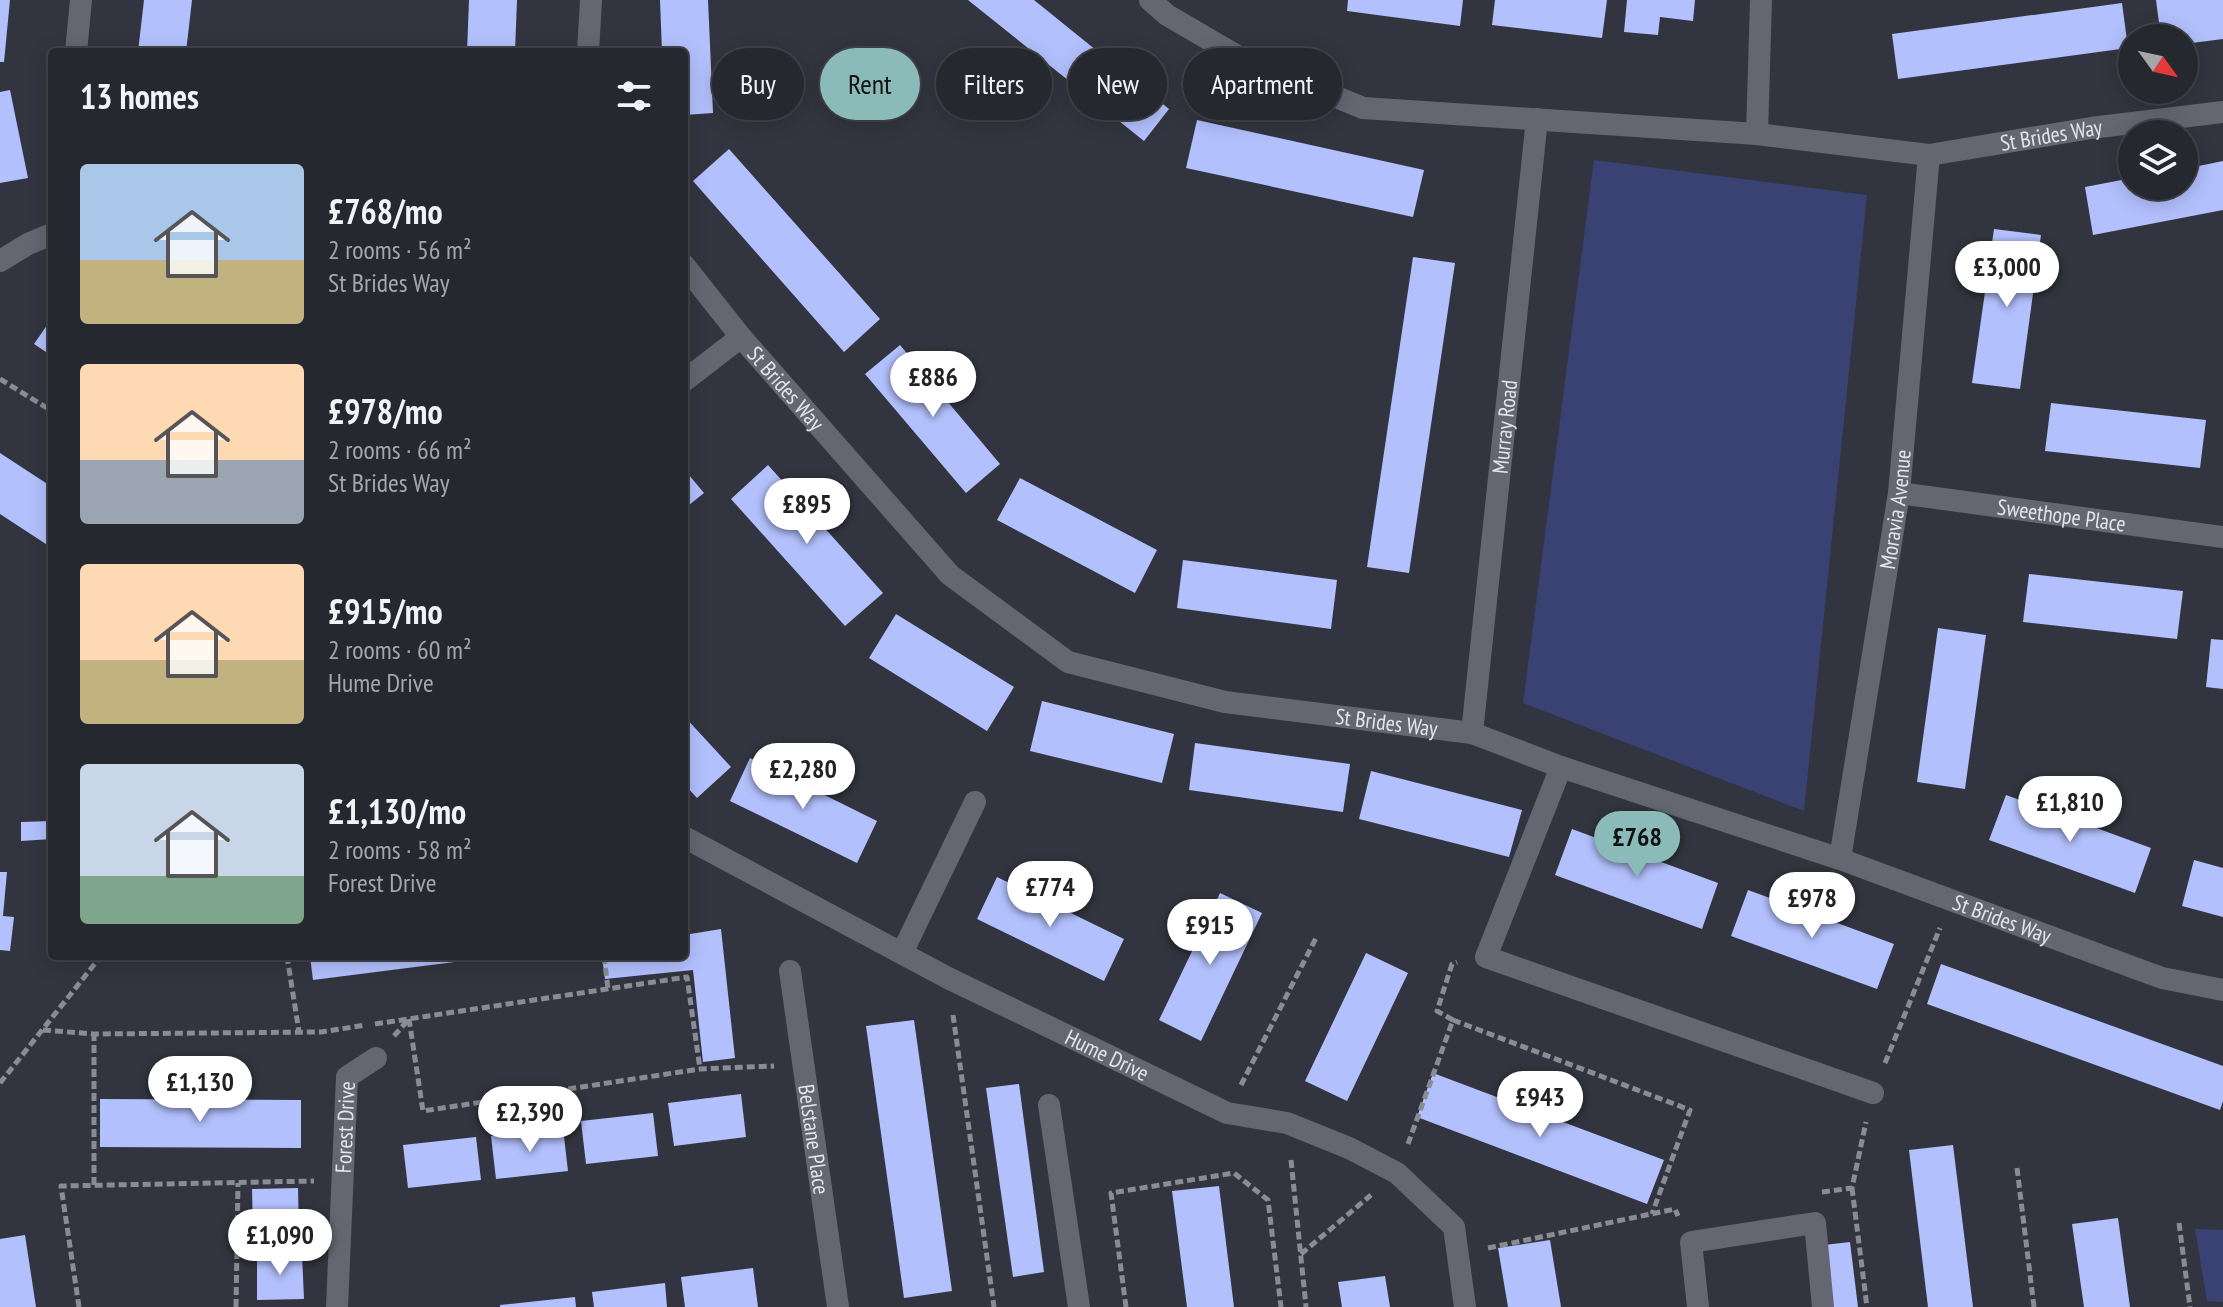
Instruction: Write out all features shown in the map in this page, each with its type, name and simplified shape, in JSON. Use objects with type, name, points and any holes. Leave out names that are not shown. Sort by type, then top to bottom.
[{"type":"street","points":[[76,48],[81,0]]},
{"type":"street","points":[[588,48],[591,0]]},
{"type":"street","points":[[1150,0],[1167,15],[1239,57],[1363,108],[1757,134],[1761,0]]},
{"type":"street","name":"St Brides Way","points":[[1757,134],[1929,155],[2091,128],[2223,112]]},
{"type":"street","name":"Murray Road","points":[[1472,733],[1537,119]]},
{"type":"street","name":"Moravia Avenue","points":[[1840,859],[1899,493],[1929,155]]},
{"type":"street","points":[[0,261],[48,236]]},
{"type":"street","name":"St Brides Way","points":[[688,270],[741,337],[950,575],[1068,662],[1225,702],[1472,733],[1561,767],[1840,859],[2162,978],[2223,990]]},
{"type":"street","points":[[688,378],[741,337]]},
{"type":"street","name":"Sweethope Place","points":[[1899,493],[2223,537]]},
{"type":"street","points":[[1561,767],[1486,957],[1873,1093]]},
{"type":"street","points":[[902,953],[975,802]]},
{"type":"street","name":"Hume Drive","points":[[688,839],[948,978],[1227,1113],[1287,1123],[1349,1148],[1397,1173],[1454,1227],[1465,1307]]},
{"type":"street","name":"Belstane Place","points":[[790,971],[838,1307]]},
{"type":"street","name":"Forest Drive","points":[[337,1307],[347,1077],[376,1058]]},
{"type":"street","points":[[1049,1105],[1079,1307]]},
{"type":"street","points":[[1698,1307],[1691,1242],[1815,1223],[1823,1307]]},
{"type":"path","points":[[0,379],[48,409]]},
{"type":"path","points":[[1867,1307],[1852,1188],[1873,1093],[1950,901]]},
{"type":"path","points":[[1227,1113],[1317,936]]},
{"type":"path","points":[[1486,957],[1452,964],[1437,1011],[1453,1020],[1690,1110],[1652,1214]]},
{"type":"path","points":[[0,1083],[98,960]]},
{"type":"path","points":[[288,960],[299,1032]]},
{"type":"path","points":[[604,960],[608,989]]},
{"type":"path","points":[[43,1030],[94,1034],[321,1032],[687,977],[700,1069]]},
{"type":"path","points":[[948,978],[994,1307]]},
{"type":"path","points":[[409,1019],[423,1111],[700,1069],[803,1065]]},
{"type":"path","points":[[1301,1254],[1397,1173],[1453,1020]]},
{"type":"path","points":[[94,1034],[94,1185]]},
{"type":"path","points":[[1287,1123],[1306,1307]]},
{"type":"path","points":[[2017,1168],[2034,1307]]},
{"type":"path","points":[[1126,1307],[1111,1193],[1234,1173],[1268,1200],[1281,1307]]},
{"type":"path","points":[[79,1307],[61,1186],[342,1180]]},
{"type":"path","points":[[236,1307],[238,1183]]},
{"type":"path","points":[[1808,1193],[1852,1188]]},
{"type":"path","points":[[1458,1254],[1690,1207]]},
{"type":"path","points":[[1675,1209],[1691,1242]]},
{"type":"path","points":[[2179,1223],[2190,1307]]},
{"type":"shaded area","points":[[1594,160],[1867,195],[1804,811],[1523,703]]},
{"type":"shaded area","points":[[2195,1229],[2223,1230],[2223,1302],[2207,1301]]},
{"type":"building","points":[[0,0],[10,0],[4,62],[0,62]]},
{"type":"building","points":[[144,0],[192,0],[186,48],[138,48]]},
{"type":"building","points":[[469,0],[517,0],[515,48],[467,48]]},
{"type":"building","points":[[660,0],[708,0],[712,113],[688,115],[688,48],[662,48]]},
{"type":"building","points":[[968,0],[1034,0],[1093,48],[1068,48],[1068,80],[1052,67],[1052,48],[1028,48]]},
{"type":"building","points":[[1348,0],[1463,0],[1460,26],[1347,11]]},
{"type":"building","points":[[1495,0],[1607,0],[1602,38],[1492,25]]},
{"type":"building","points":[[1627,0],[1695,0],[1693,21],[1660,17],[1658,35],[1624,32]]},
{"type":"building","points":[[2156,0],[2223,0],[2223,39],[2198,42],[2198,24],[2159,24]]},
{"type":"building","points":[[2122,3],[2125,24],[2118,24],[2118,49],[1898,79],[1892,34]]},
{"type":"building","points":[[10,90],[28,178],[0,183],[0,92]]},
{"type":"building","points":[[1118,120],[1160,120],[1144,141]]},
{"type":"building","points":[[1197,120],[1424,170],[1413,217],[1186,168]]},
{"type":"building","points":[[729,149],[880,319],[844,352],[693,181]]},
{"type":"building","points":[[2223,161],[2223,210],[2093,235],[2085,187],[2118,181],[2118,200],[2198,200],[2198,166]]},
{"type":"building","points":[[1994,229],[2041,235],[2020,389],[1972,383]]},
{"type":"building","points":[[1413,257],[1455,263],[1409,573],[1367,567]]},
{"type":"building","points":[[48,324],[48,353],[34,344]]},
{"type":"building","points":[[900,345],[1000,464],[966,493],[865,374]]},
{"type":"building","points":[[2051,403],[2206,420],[2200,468],[2045,451]]},
{"type":"building","points":[[0,453],[48,484],[48,545],[0,514]]},
{"type":"building","points":[[768,465],[883,593],[845,626],[731,499]]},
{"type":"building","points":[[688,474],[704,493],[688,506]]},
{"type":"building","points":[[1020,478],[1157,550],[1135,593],[997,520]]},
{"type":"building","points":[[1183,560],[1337,580],[1331,629],[1177,608]]},
{"type":"building","points":[[2029,574],[2183,591],[2177,639],[2023,622]]},
{"type":"building","points":[[896,614],[1014,687],[987,731],[869,658]]},
{"type":"building","points":[[1938,628],[1986,635],[1965,789],[1917,782]]},
{"type":"building","points":[[2211,639],[2223,640],[2223,689],[2206,687]]},
{"type":"building","points":[[1042,701],[1174,734],[1162,783],[1030,751]]},
{"type":"building","points":[[688,720],[731,767],[697,798],[688,788]]},
{"type":"building","points":[[1195,743],[1350,764],[1343,812],[1189,790]]},
{"type":"building","points":[[750,758],[877,821],[857,863],[730,801]]},
{"type":"building","points":[[1371,771],[1522,810],[1509,857],[1359,819]]},
{"type":"building","points":[[2006,795],[2151,848],[2135,893],[1989,840]]},
{"type":"building","points":[[48,821],[48,839],[21,841],[21,822]]},
{"type":"building","points":[[1572,829],[1718,883],[1702,929],[1555,875]]},
{"type":"building","points":[[2194,860],[2223,868],[2223,917],[2182,906]]},
{"type":"building","points":[[0,872],[7,872],[3,916],[14,917],[10,951],[0,950]]},
{"type":"building","points":[[997,877],[1124,939],[1104,981],[977,919]]},
{"type":"building","points":[[1748,890],[1894,944],[1877,989],[1731,936]]},
{"type":"building","points":[[1220,893],[1262,913],[1201,1041],[1159,1020]]},
{"type":"building","points":[[721,929],[735,1058],[703,1062],[693,970],[605,979],[603,960],[688,960],[688,934]]},
{"type":"building","points":[[1366,953],[1408,973],[1347,1101],[1305,1081]]},
{"type":"building","points":[[310,960],[470,960],[313,980]]},
{"type":"building","points":[[1941,964],[2223,1066],[2220,1110],[1927,1004]]},
{"type":"building","points":[[914,1020],[952,1291],[904,1298],[866,1026]]},
{"type":"building","points":[[1433,1073],[1664,1160],[1647,1204],[1417,1117]]},
{"type":"building","points":[[1019,1084],[1044,1272],[1013,1277],[986,1088]]},
{"type":"building","points":[[741,1094],[746,1137],[674,1146],[668,1103]]},
{"type":"building","points":[[100,1099],[301,1100],[301,1148],[100,1147]]},
{"type":"building","points":[[653,1113],[658,1156],[586,1164],[581,1121]]},
{"type":"building","points":[[563,1128],[568,1171],[496,1179],[491,1136]]},
{"type":"building","points":[[476,1137],[481,1180],[408,1188],[403,1145]]},
{"type":"building","points":[[1953,1145],[1973,1307],[1928,1307],[1909,1150]]},
{"type":"building","points":[[1219,1186],[1234,1307],[1187,1307],[1172,1191]]},
{"type":"building","points":[[298,1188],[299,1233],[253,1234],[252,1189]]},
{"type":"building","points":[[2118,1218],[2130,1307],[2084,1307],[2072,1224]]},
{"type":"building","points":[[25,1235],[36,1307],[0,1307],[0,1239]]},
{"type":"building","points":[[1550,1240],[1561,1307],[1508,1307],[1498,1248]]},
{"type":"building","points":[[1850,1242],[1858,1307],[1832,1307],[1824,1245]]},
{"type":"building","points":[[302,1254],[304,1299],[257,1300],[257,1255]]},
{"type":"building","points":[[753,1268],[758,1307],[685,1307],[681,1277]]},
{"type":"building","points":[[1385,1276],[1390,1307],[1342,1307],[1338,1282]]},
{"type":"building","points":[[665,1283],[667,1307],[594,1307],[592,1292]]},
{"type":"building","points":[[575,1297],[576,1307],[500,1307],[500,1305]]}]
